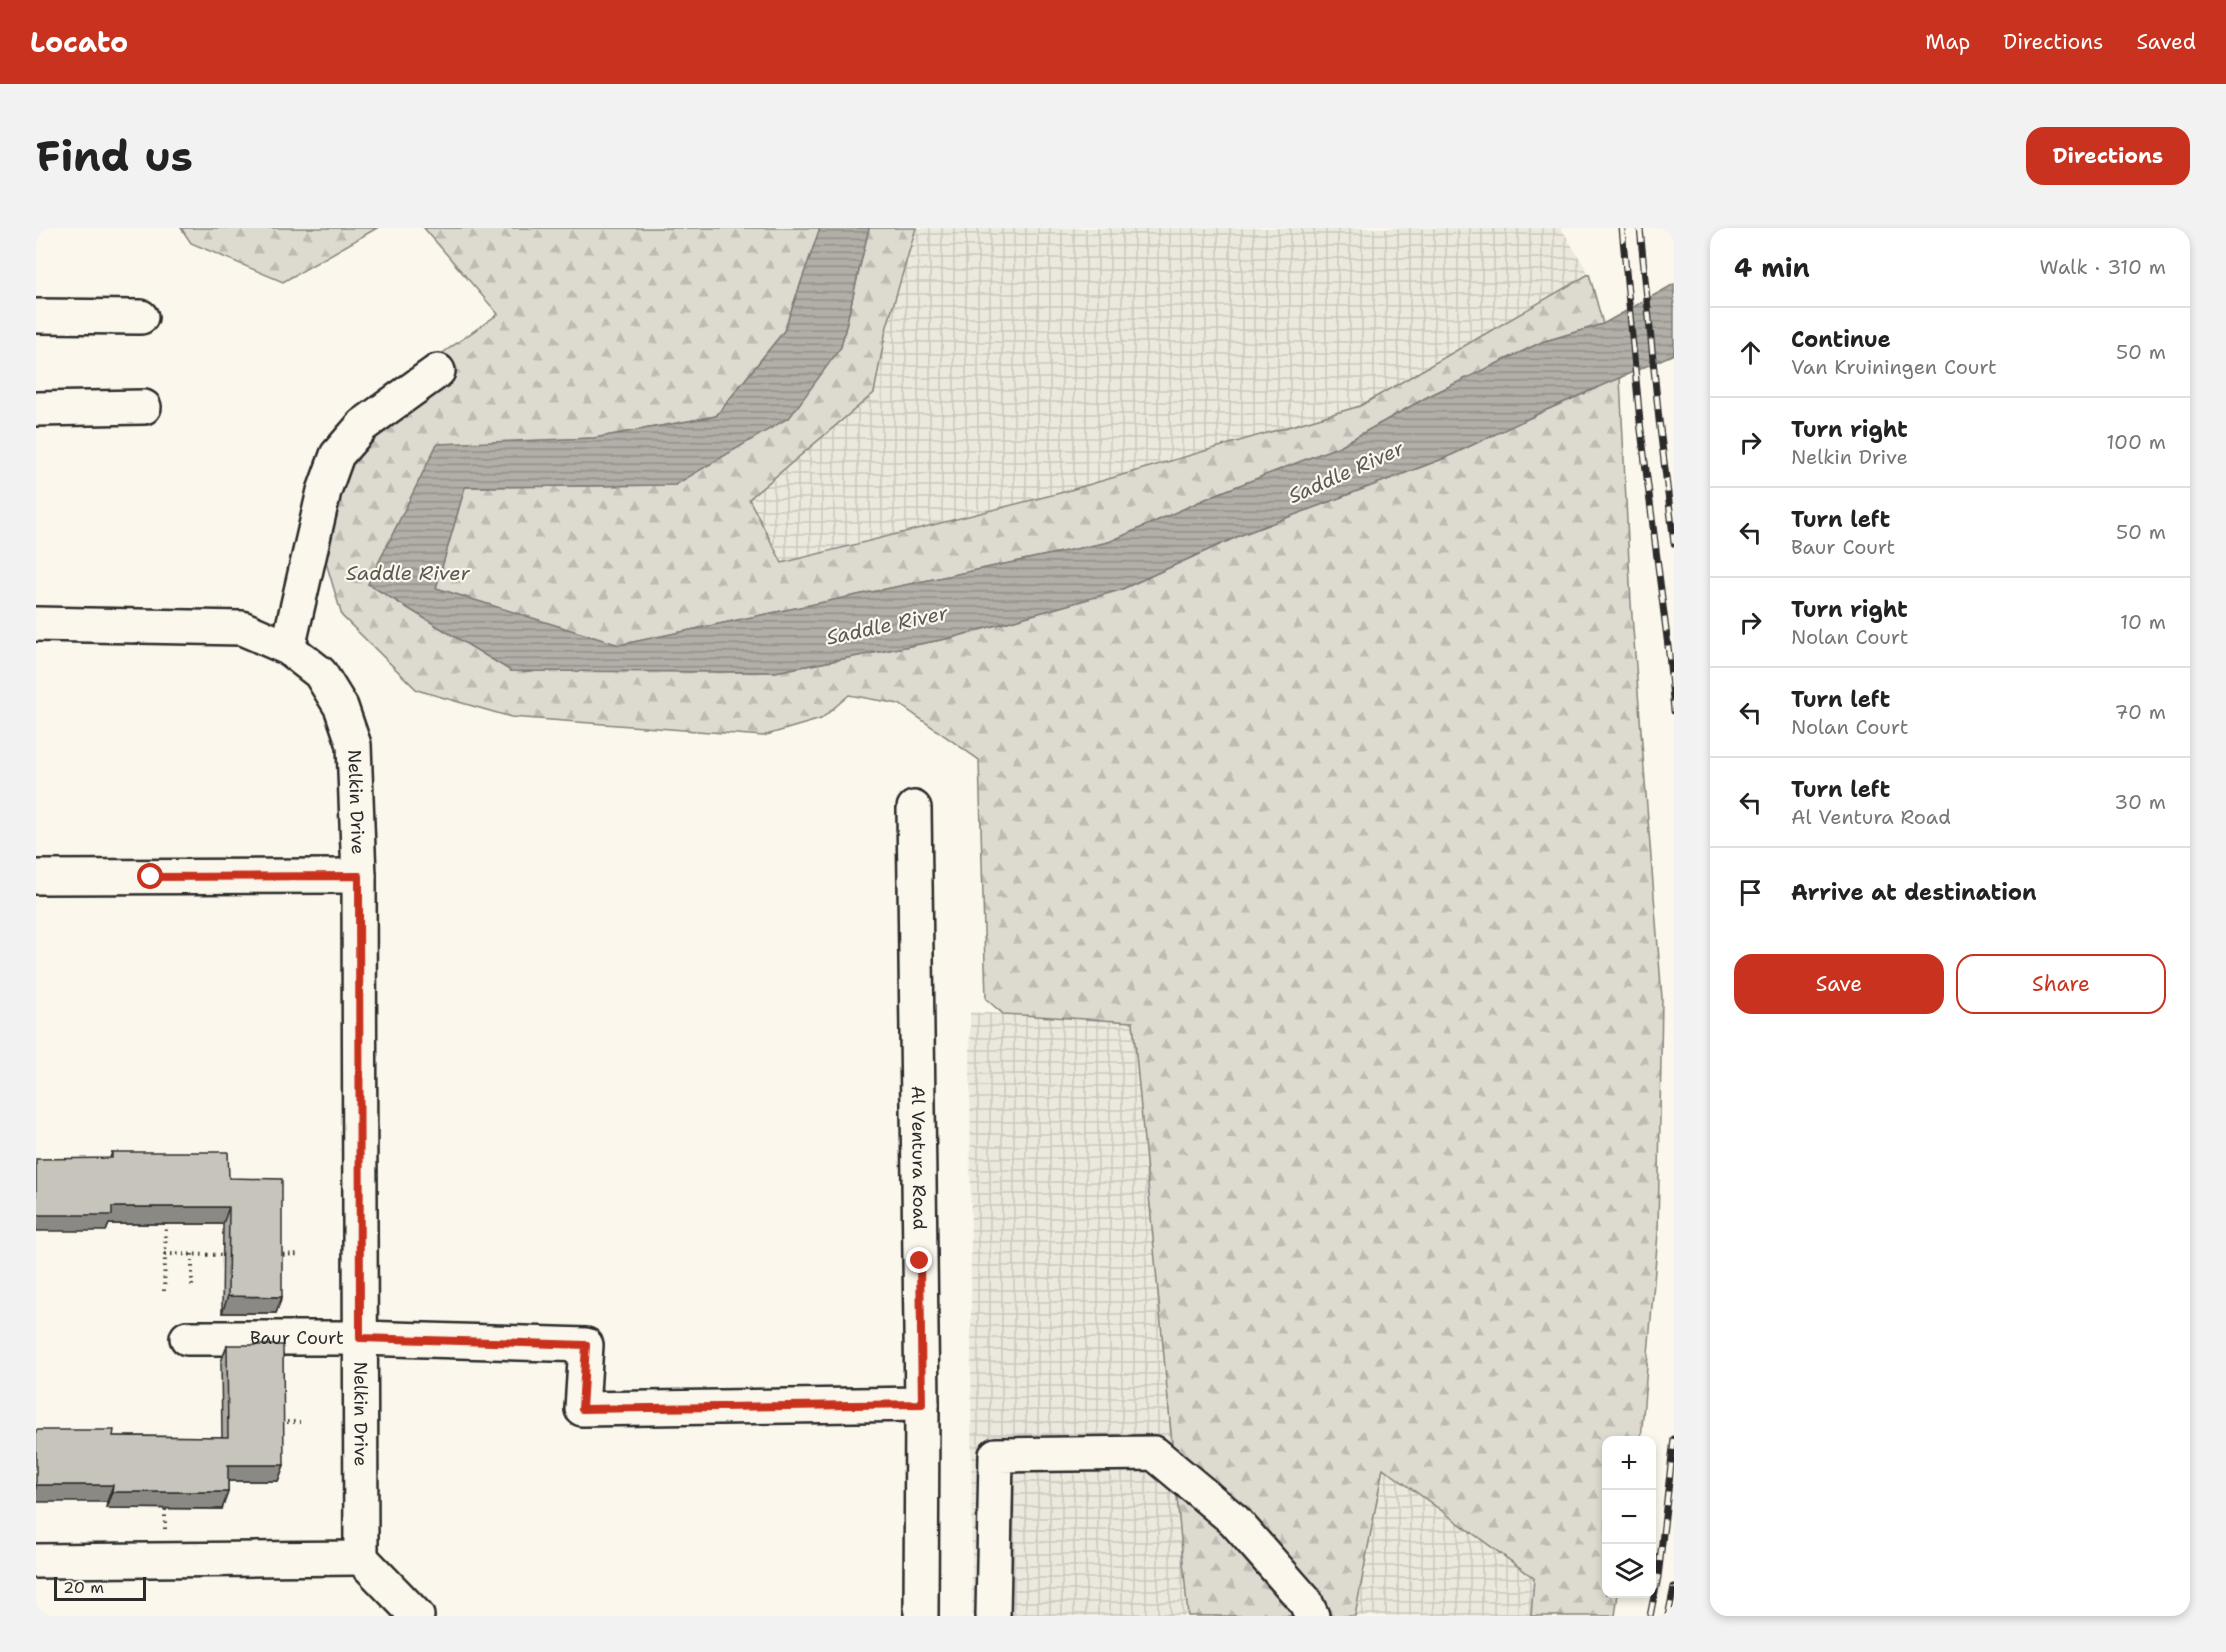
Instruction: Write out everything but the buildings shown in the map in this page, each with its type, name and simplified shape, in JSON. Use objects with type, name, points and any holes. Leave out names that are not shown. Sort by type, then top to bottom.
[{"type":"street","points":[[36,316],[141,317]]},
{"type":"street","points":[[288,648],[324,491],[337,455],[363,425],[438,371]]},
{"type":"street","points":[[36,409],[144,407]]},
{"type":"street","name":"Nelkin Drive","points":[[36,624],[242,628],[288,648],[320,673],[341,707],[354,745],[359,876],[361,1558]]},
{"type":"street","name":"Al Ventura Road","points":[[914,808],[922,1404],[921,1616]]},
{"type":"street","points":[[36,878],[359,876]]},
{"type":"street","name":"Baur Court","points":[[187,1338],[360,1338],[586,1345],[582,1409],[922,1404]]},
{"type":"street","points":[[993,1616],[996,1455],[1154,1453],[1234,1520],[1305,1601],[1312,1616]]},
{"type":"street","points":[[36,1561],[361,1558],[417,1616]]},
{"type":"path","points":[[164,1290],[166,1223]]},
{"type":"path","points":[[165,1254],[222,1254]]},
{"type":"path","points":[[192,1254],[192,1290]]},
{"type":"path","points":[[276,1255],[301,1254]]},
{"type":"path","points":[[277,1422],[300,1422]]},
{"type":"path","points":[[165,1509],[165,1530]]},
{"type":"shaded area","points":[[916,228],[1561,228],[1589,274],[1360,406],[1060,493],[782,563],[749,499],[874,393],[886,330]]},
{"type":"shaded area","points":[[970,1012],[1133,1022],[1188,1616],[972,1616]]},
{"type":"shaded area","points":[[1383,1467],[1535,1578],[1531,1616],[1355,1616]]},
{"type":"green space","points":[[181,228],[377,228],[283,282],[191,243]]},
{"type":"green space","points":[[424,228],[820,228],[784,331],[716,416],[594,438],[437,445],[368,584],[511,671],[775,672],[951,638],[1120,590],[1241,535],[1445,458],[1620,378],[1631,603],[1662,998],[1658,1233],[1641,1436],[1602,1436],[1602,1598],[1617,1598],[1615,1616],[1531,1616],[1534,1578],[1383,1468],[1355,1616],[1188,1616],[1133,1022],[1003,1014],[986,999],[979,760],[899,704],[849,695],[821,719],[763,736],[511,717],[417,690],[342,616],[319,539],[380,397],[498,314]]},
{"type":"green space","points":[[869,228],[916,228],[886,330],[874,393],[749,499],[782,563],[1060,493],[1360,406],[1589,274],[1603,324],[1542,342],[1429,396],[1340,446],[1217,494],[1109,542],[619,645],[436,588],[465,487],[675,485],[841,347]]},
{"type":"water","name":"Saddle River","points":[[820,228],[869,228],[841,347],[790,417],[675,485],[465,487],[436,588],[619,645],[1109,542],[1217,494],[1340,446],[1429,396],[1542,342],[1603,324],[1674,284],[1674,354],[1544,411],[1445,458],[1241,535],[1120,590],[951,638],[775,672],[511,671],[368,584],[437,444],[594,438],[716,416],[784,331]]},
{"type":"railway","points":[[1622,228],[1640,422],[1674,711]]},
{"type":"railway","points":[[1640,228],[1674,543]]},
{"type":"railway","points":[[1650,1616],[1658,1577],[1674,1439]]},
{"type":"railway","points":[[1668,1616],[1674,1587]]},
{"type":"route","points":[[151,877],[359,876],[360,1338],[586,1345],[582,1409],[922,1404],[920,1261]]}]
